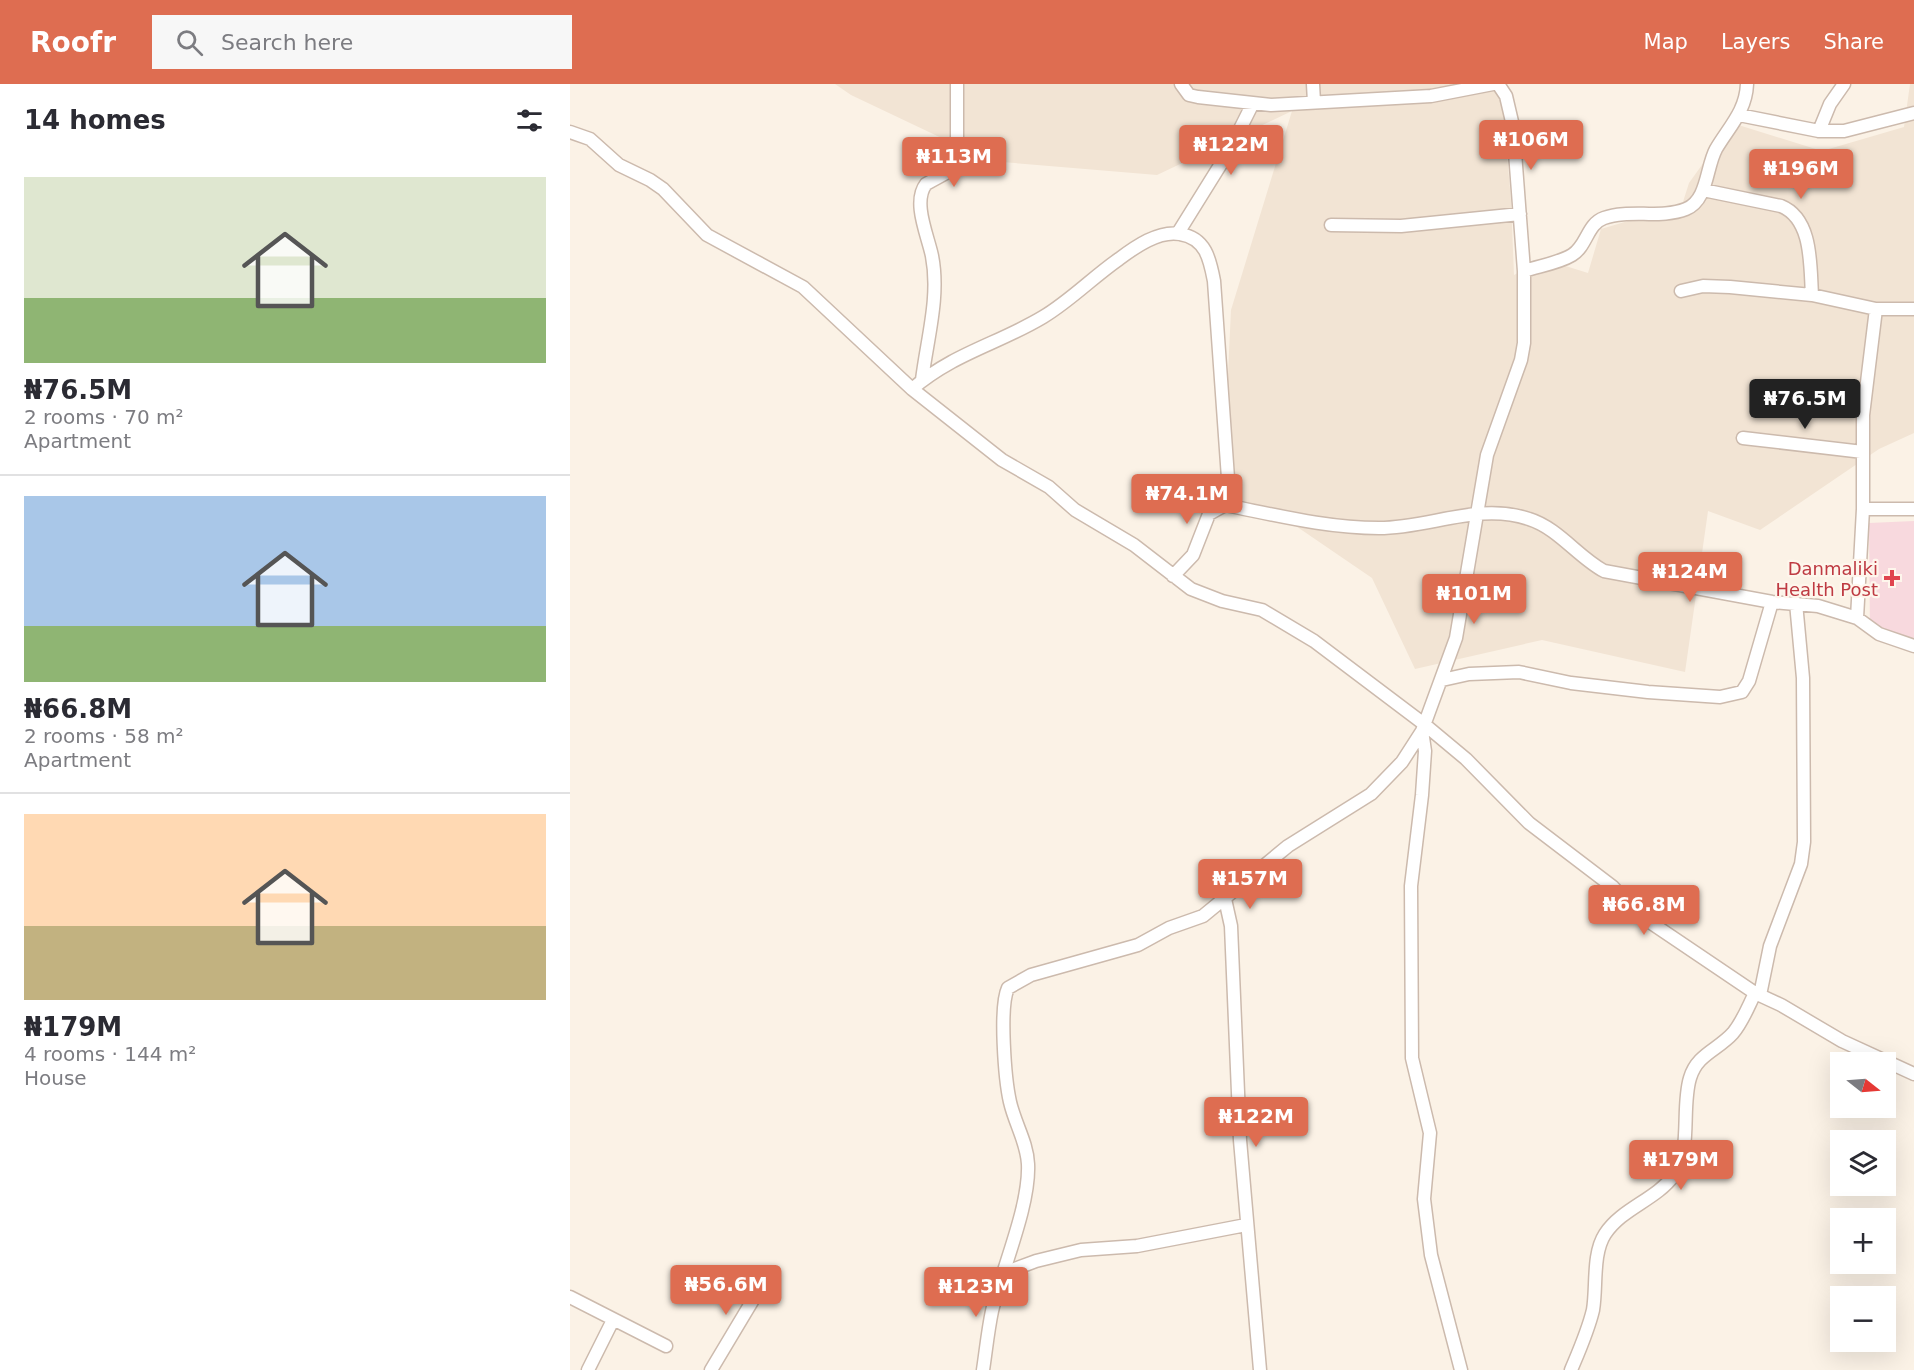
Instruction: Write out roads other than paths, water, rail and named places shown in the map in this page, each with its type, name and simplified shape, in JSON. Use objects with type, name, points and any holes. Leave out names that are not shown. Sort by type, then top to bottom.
[{"type":"street","points":[[922,380],[934,285],[932,258],[921,204],[926,184],[957,167],[957,84]]},
{"type":"street","points":[[1181,84],[1189,94],[1271,105],[1431,96],[1493,84]]},
{"type":"street","points":[[1313,84],[1314,102]]},
{"type":"street","points":[[983,1370],[992,1311],[1004,1273],[1028,1167],[1027,1152],[1014,1118],[1007,1085],[1004,1015],[1008,988],[1031,975],[1138,945],[1169,928],[1203,916],[1288,846],[1371,794],[1402,762],[1423,727],[1442,680],[1456,638],[1479,513],[1487,454],[1521,360],[1524,343],[1524,271],[1513,126],[1506,96],[1498,84]]},
{"type":"street","points":[[1524,271],[1573,255],[1592,225],[1604,218],[1686,209],[1703,190],[1716,150],[1739,115],[1747,84]]},
{"type":"street","points":[[1819,131],[1830,104],[1845,84]]},
{"type":"street","points":[[1179,233],[1229,151],[1253,103]]},
{"type":"street","points":[[1739,115],[1819,131],[1844,131],[1914,113]]},
{"type":"street","points":[[570,132],[590,139],[606,157],[663,189],[707,235],[803,287],[912,389],[1002,460],[1049,487],[1075,510],[1134,545],[1173,576],[1207,597],[1252,606],[1276,616],[1466,759],[1528,823],[1613,887],[1638,914],[1757,994],[1842,1041],[1914,1074]]},
{"type":"street","points":[[1703,190],[1762,201],[1792,212],[1803,226],[1812,295]]},
{"type":"street","points":[[1331,225],[1401,226],[1520,214]]},
{"type":"street","points":[[912,389],[963,354],[1042,317],[1146,241],[1179,233],[1203,245],[1210,259],[1215,281],[1228,478],[1225,505]]},
{"type":"street","points":[[1681,291],[1704,286],[1812,295],[1876,309],[1914,309]]},
{"type":"street","points":[[1857,618],[1863,509],[1863,415],[1876,309]]},
{"type":"street","points":[[1743,438],[1863,452]]},
{"type":"street","points":[[1173,576],[1193,555],[1209,514],[1225,505],[1305,521],[1379,528],[1479,513],[1512,515],[1531,519],[1546,527],[1586,562],[1604,571],[1772,602],[1818,606],[1857,618],[1879,634],[1914,646]]},
{"type":"street","points":[[1863,509],[1914,509]]},
{"type":"street","points":[[1442,680],[1469,674],[1519,672],[1570,683],[1648,692],[1720,697],[1742,692],[1749,681],[1772,602]]},
{"type":"street","points":[[1571,1370],[1593,1310],[1604,1235],[1676,1173],[1684,1147],[1685,1101],[1696,1062],[1732,1034],[1757,994],[1770,946],[1801,864],[1804,843],[1803,678],[1796,603]]},
{"type":"street","points":[[1423,727],[1425,751],[1422,795],[1411,886],[1412,1058],[1430,1133],[1424,1199],[1431,1255],[1461,1370]]},
{"type":"street","points":[[1231,926],[1238,888]]},
{"type":"street","points":[[1225,899],[1231,926],[1246,1225],[1260,1370]]},
{"type":"street","points":[[1004,1273],[1036,1261],[1081,1250],[1147,1244],[1246,1225]]},
{"type":"street","points":[[711,1370],[766,1278]]},
{"type":"street","points":[[570,1297],[666,1346]]},
{"type":"street","points":[[588,1370],[613,1320]]},
{"type":"place","name":"Danmaliki Health Post","points":[[1892,578]]}]
